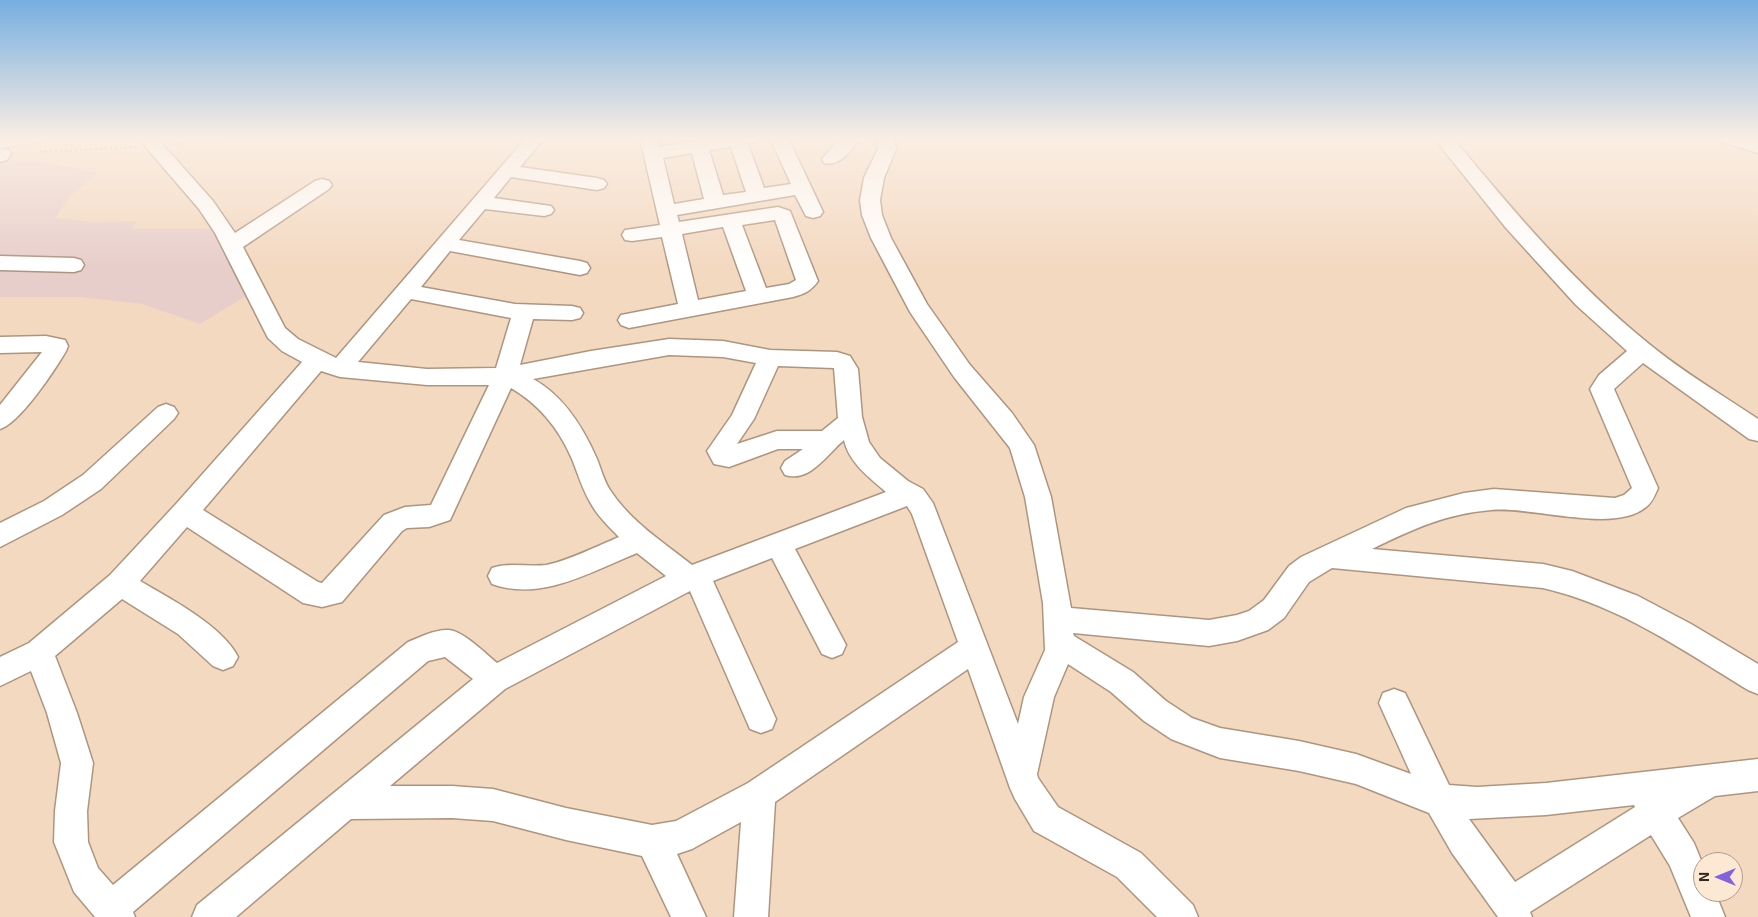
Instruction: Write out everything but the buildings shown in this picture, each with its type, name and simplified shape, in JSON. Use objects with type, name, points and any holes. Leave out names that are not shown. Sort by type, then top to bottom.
[{"type":"street","points":[[184,181],[206,205],[225,232],[276,333],[290,344],[329,365],[426,377],[505,376],[600,357],[669,347],[723,348],[770,358],[837,360],[842,362],[847,375],[851,421],[857,445],[872,466],[914,496],[924,510],[1026,788],[1046,819],[1129,865],[1181,917]]},
{"type":"street","points":[[0,672],[39,652],[120,583],[185,512],[329,365],[406,291],[498,181]]},
{"type":"street","points":[[575,181],[597,184]]},
{"type":"street","points":[[659,181],[690,310]]},
{"type":"street","points":[[709,181],[715,202]]},
{"type":"street","points":[[754,181],[757,195]]},
{"type":"street","points":[[799,181],[813,212]]},
{"type":"street","points":[[873,181],[870,200],[872,215],[881,238],[918,307],[962,371],[1003,419],[1022,445],[1038,497],[1057,603],[1060,650],[1039,697],[1021,774]]},
{"type":"street","points":[[1478,181],[1513,224],[1584,300],[1642,351],[1758,432]]},
{"type":"street","points":[[231,245],[322,185]]},
{"type":"street","points":[[632,235],[715,202],[802,188]]},
{"type":"street","points":[[480,202],[544,210]]},
{"type":"street","points":[[629,320],[690,310],[801,287],[807,281],[783,215],[774,213],[730,219],[668,220]]},
{"type":"street","points":[[730,219],[758,296]]},
{"type":"street","points":[[445,244],[580,268]]},
{"type":"street","points":[[0,263],[74,264]]},
{"type":"street","points":[[406,291],[524,312],[572,313]]},
{"type":"street","points":[[185,512],[313,594],[332,593],[393,522],[410,516],[426,518],[442,512],[505,376],[524,312]]},
{"type":"street","points":[[0,345],[46,344],[57,346],[55,351],[10,398],[0,420]]},
{"type":"street","points":[[1059,631],[1209,633],[1238,628],[1258,621],[1274,609],[1299,574],[1311,564],[1415,516],[1464,502],[1494,499],[1615,509],[1632,504],[1642,497],[1645,488],[1602,389],[1607,381],[1642,351]]},
{"type":"street","points":[[770,358],[742,419],[719,451],[720,455],[723,458],[729,457],[776,440],[827,440]]},
{"type":"street","points":[[505,376],[521,381],[543,397],[560,416],[579,447],[601,498],[618,518],[641,540],[693,577],[761,719]]},
{"type":"street","points":[[0,536],[53,508],[92,482],[166,413]]},
{"type":"street","points":[[794,468],[818,452],[827,440],[851,421]]},
{"type":"street","points":[[209,917],[496,679],[693,577],[910,494]]},
{"type":"street","points":[[502,576],[531,578],[550,576],[641,540]]},
{"type":"street","points":[[778,544],[832,645]]},
{"type":"street","points":[[1327,556],[1543,576],[1572,581],[1604,593],[1646,613],[1758,680]]},
{"type":"street","points":[[120,583],[188,625],[223,657]]},
{"type":"street","points":[[1059,631],[1155,711],[1182,729],[1220,743],[1299,756],[1356,769],[1440,801],[1649,800],[1712,780],[1758,775]]},
{"type":"street","points":[[39,652],[62,713],[77,763],[71,811],[71,842],[86,880],[114,913],[418,651],[436,645],[450,644],[496,679]]},
{"type":"street","points":[[346,803],[452,802],[493,805],[652,842],[680,837],[759,794],[974,648]]},
{"type":"street","points":[[1394,703],[1440,801],[1464,841],[1513,911],[1649,800]]},
{"type":"street","points":[[752,917],[759,794]]},
{"type":"street","points":[[1649,800],[1682,855],[1708,917]]},
{"type":"street","points":[[652,842],[673,881],[689,917]]},
{"type":"shaded area","points":[[0,181],[88,181],[70,197],[55,218],[91,222],[137,221],[131,229],[220,229],[258,289],[200,324],[142,304],[79,297],[0,297]]}]
